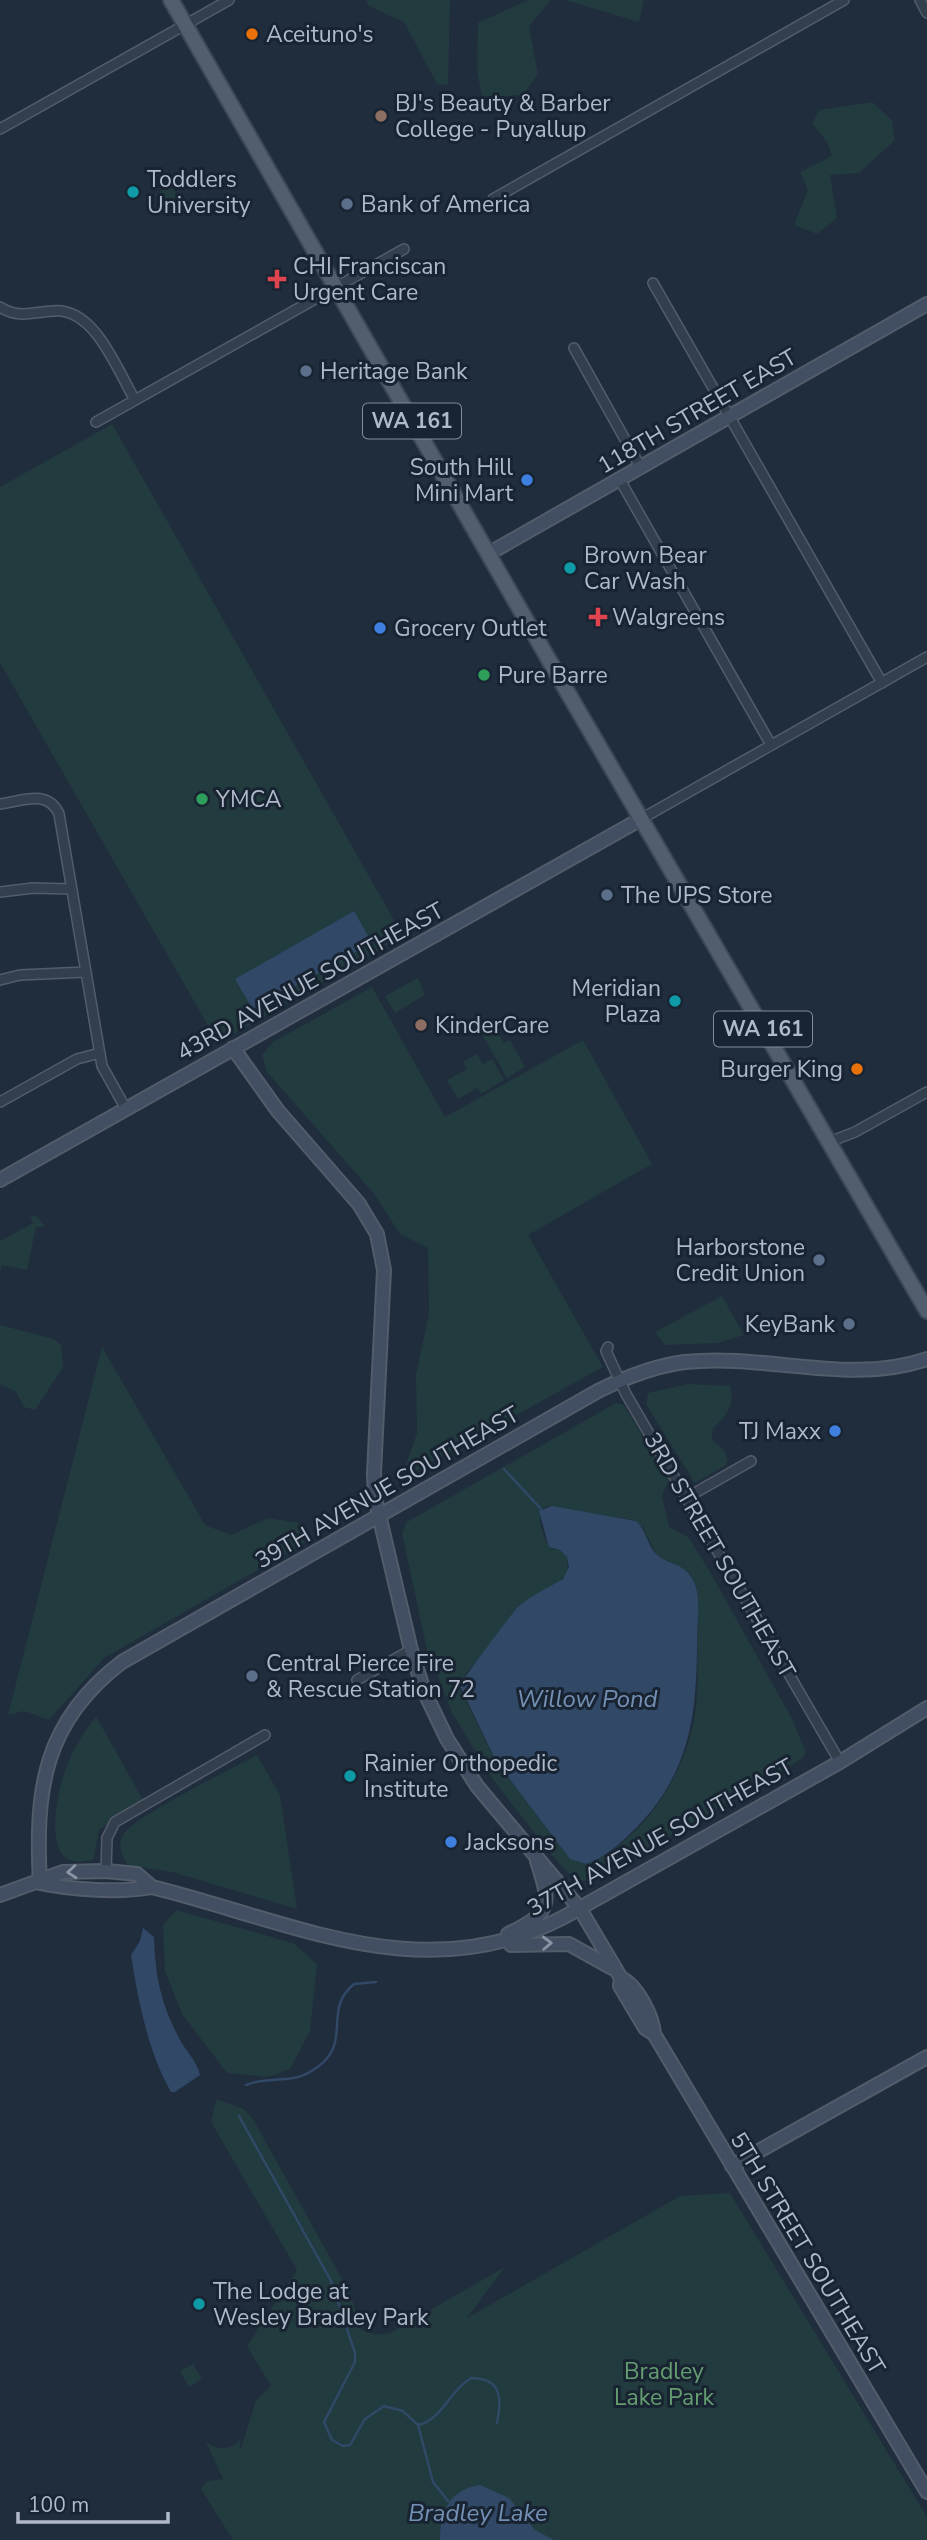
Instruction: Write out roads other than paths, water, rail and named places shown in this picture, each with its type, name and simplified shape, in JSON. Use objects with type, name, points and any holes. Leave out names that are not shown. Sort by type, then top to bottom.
[{"type":"main road","name":"WA 161","points":[[171,0],[641,820],[927,1311]]},
{"type":"main road","points":[[898,1261],[927,1291]]},
{"type":"street","points":[[0,129],[229,0]]},
{"type":"street","points":[[493,198],[844,0]]},
{"type":"street","points":[[920,0],[927,13]]},
{"type":"street","points":[[96,422],[404,249]]},
{"type":"street","points":[[653,283],[882,682]]},
{"type":"street","name":"118TH STREET EAST","points":[[488,554],[927,304]]},
{"type":"street","points":[[0,307],[23,315],[58,311],[77,316],[91,327],[135,400]]},
{"type":"street","points":[[574,348],[641,468]]},
{"type":"street","points":[[620,480],[771,746]]},
{"type":"street","points":[[641,820],[927,657]]},
{"type":"street","points":[[0,804],[40,798],[53,803],[59,814],[102,1066],[126,1109]]},
{"type":"street","name":"43RD AVENUE SOUTHEAST","points":[[0,1180],[641,820]]},
{"type":"street","points":[[0,892],[33,888],[72,889]]},
{"type":"street","points":[[0,980],[20,975],[86,972]]},
{"type":"street","name":"5TH STREET SOUTHEAST","points":[[233,1048],[278,1111],[359,1204],[379,1242],[384,1270],[374,1474],[378,1517],[411,1650],[424,1691],[447,1740],[477,1786],[580,1909],[619,1975],[620,1986],[645,2028],[654,2034],[927,2492]]},
{"type":"street","points":[[0,1102],[78,1059],[100,1053]]},
{"type":"street","points":[[828,1142],[855,1132],[927,1092]]},
{"type":"street","name":"3RD STREET SOUTHEAST","points":[[608,1347],[606,1351],[620,1381],[840,1762]]},
{"type":"street","name":"39TH AVENUE SOUTHEAST","points":[[40,1883],[40,1787],[56,1739],[85,1695],[122,1662],[620,1381],[652,1368],[687,1362],[763,1363],[850,1370],[890,1368],[927,1359]]},
{"type":"street","points":[[686,1497],[751,1461]]},
{"type":"street","points":[[356,1680],[411,1650]]},
{"type":"street","name":"37TH AVENUE SOUTHEAST","points":[[106,1871],[137,1874],[152,1887],[374,1947],[438,1952],[479,1947],[538,1930],[580,1909],[840,1762],[927,1708]]},
{"type":"street","points":[[0,1895],[40,1883],[63,1872],[106,1871],[107,1838],[115,1822],[265,1735]]},
{"type":"street","points":[[479,1947],[518,1929],[541,1912],[547,1893],[535,1855]]},
{"type":"street","name":"37TH AVENUE SOUTHEAST","points":[[40,1883],[65,1888],[131,1891],[152,1887]]},
{"type":"street","points":[[479,1947],[559,1942],[585,1950],[619,1975]]},
{"type":"street","points":[[732,2166],[927,2057]]},
{"type":"water","points":[[354,911],[372,943],[253,1010],[235,979]]},
{"type":"water","name":"Willow Pond","points":[[552,1506],[636,1521],[659,1557],[689,1574],[696,1587],[698,1601],[695,1691],[692,1716],[680,1762],[655,1806],[637,1827],[607,1853],[586,1864],[570,1859],[496,1761],[460,1686],[517,1608],[563,1579],[569,1567],[567,1557],[560,1550],[549,1547],[539,1511]]},
{"type":"water","points":[[143,1928],[154,1937],[163,2001],[179,2038],[200,2075],[175,2092],[171,2092],[156,2060],[137,1990],[131,1955],[140,1941]]},
{"type":"water","name":"Bradley Lake","points":[[480,2485],[509,2498],[535,2530],[554,2540],[440,2540],[444,2511],[448,2504],[461,2492]]},
{"type":"waterway","points":[[504,1469],[541,1509]]},
{"type":"waterway","points":[[246,2085],[302,2076],[324,2062],[336,2040],[339,2006],[344,1995],[354,1984],[376,1982]]},
{"type":"waterway","points":[[239,2116],[331,2281],[355,2353],[355,2362],[324,2422],[332,2440],[343,2446],[350,2445],[365,2419],[384,2406],[403,2411],[418,2425],[426,2422],[471,2378],[481,2379],[494,2386],[499,2398],[497,2423]]},
{"type":"waterway","points":[[418,2425],[433,2482],[448,2501]]},
{"type":"place","name":"Aceituno's","points":[[252,34]]},
{"type":"place","name":"BJ's Beauty & Barber College - Puyallup","points":[[381,116]]},
{"type":"place","name":"Toddlers University","points":[[133,192]]},
{"type":"place","name":"Bank of America","points":[[347,204]]},
{"type":"place","name":"CHI Franciscan Urgent Care","points":[[277,279]]},
{"type":"place","name":"Heritage Bank","points":[[306,371]]},
{"type":"place","name":"South Hill Mini Mart","points":[[527,480]]},
{"type":"place","name":"Brown Bear Car Wash","points":[[570,568]]},
{"type":"place","name":"Walgreens","points":[[598,617]]},
{"type":"place","name":"Grocery Outlet","points":[[380,628]]},
{"type":"place","name":"Pure Barre","points":[[484,675]]},
{"type":"place","name":"YMCA","points":[[202,799]]},
{"type":"place","name":"The UPS Store","points":[[607,895]]},
{"type":"place","name":"Meridian Plaza","points":[[675,1001]]},
{"type":"place","name":"KinderCare","points":[[421,1025]]},
{"type":"place","name":"Burger King","points":[[857,1069]]},
{"type":"place","name":"Harborstone Credit Union","points":[[819,1260]]},
{"type":"place","name":"KeyBank","points":[[849,1324]]},
{"type":"place","name":"TJ Maxx","points":[[835,1431]]},
{"type":"place","name":"Central Pierce Fire & Rescue Station 72","points":[[252,1676]]},
{"type":"place","name":"Rainier Orthopedic Institute","points":[[350,1776]]},
{"type":"place","name":"Jacksons","points":[[451,1842]]},
{"type":"place","name":"The Lodge at Wesley Bradley Park","points":[[199,2304]]},
{"type":"park label","name":"Bradley Lake Park","points":[[664,2384]]}]
